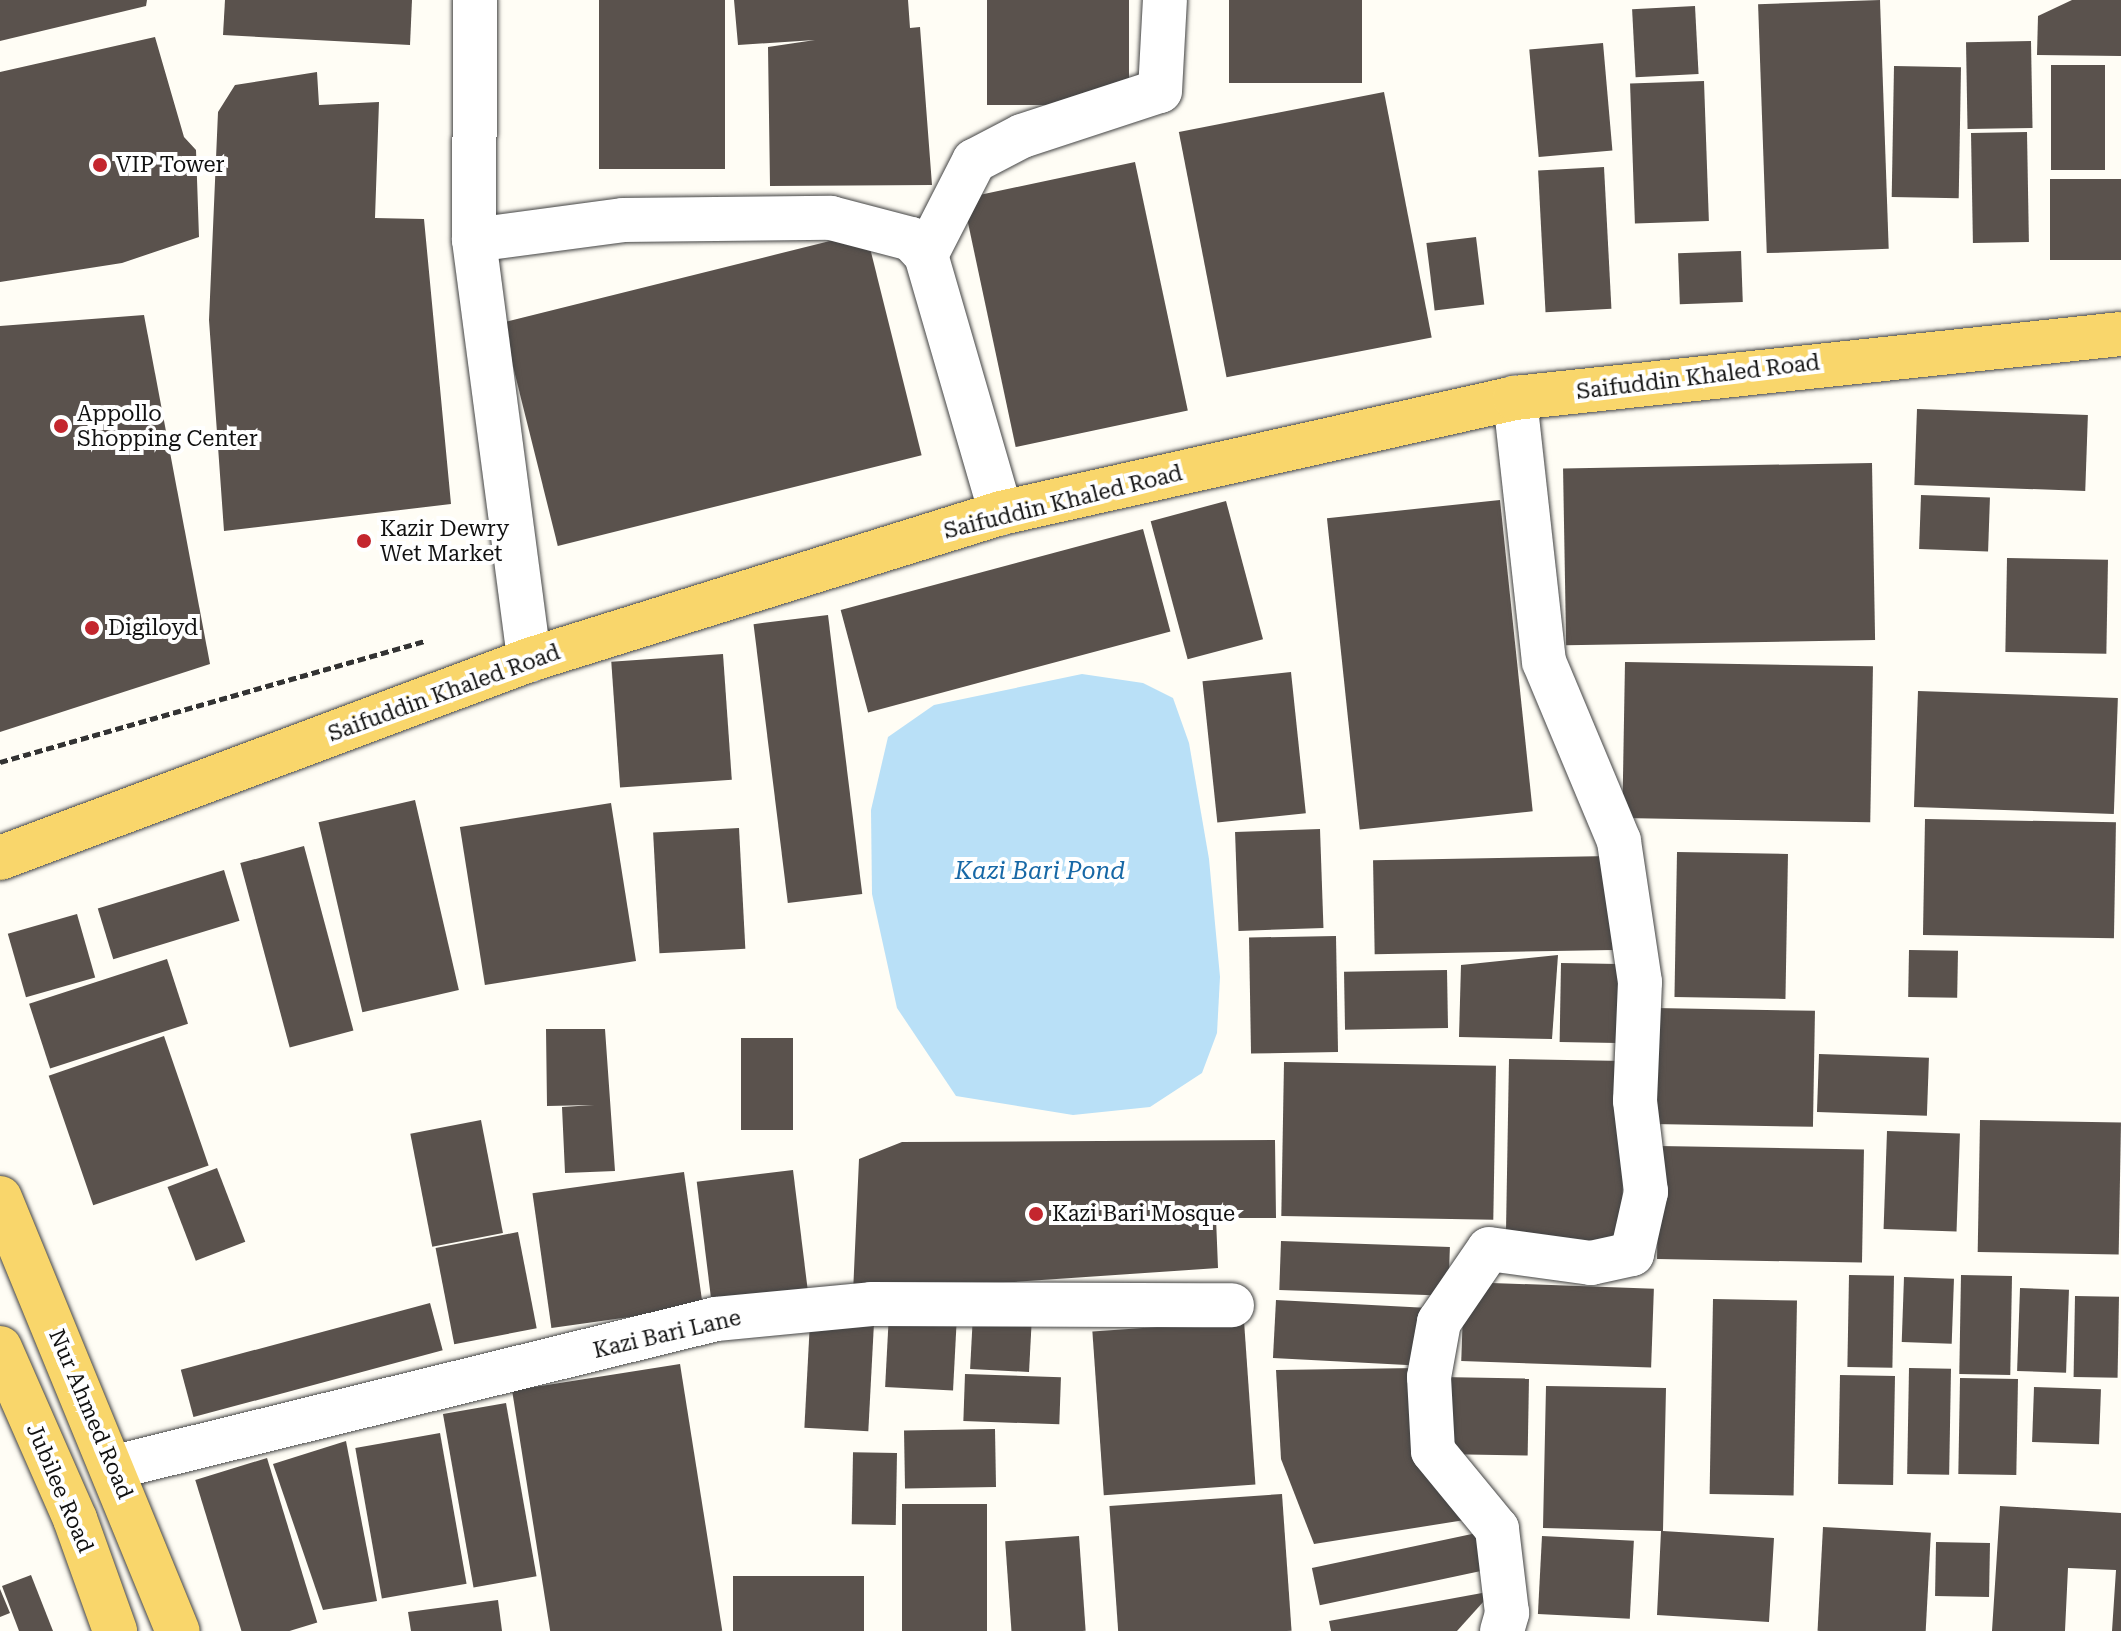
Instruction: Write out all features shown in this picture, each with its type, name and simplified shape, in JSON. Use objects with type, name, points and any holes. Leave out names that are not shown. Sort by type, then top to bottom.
[{"type":"main road","name":"Saifuddin Khaled Road","points":[[0,858],[529,660],[1001,513],[1515,398],[2121,334]]},
{"type":"main road","name":"Nur Ahmed Road","points":[[0,1198],[115,1467],[178,1631]]},
{"type":"main road","name":"Jubilee Road","points":[[0,1348],[75,1519],[115,1631]]},
{"type":"street","points":[[475,0],[474,240],[529,660]]},
{"type":"street","points":[[926,255],[974,161],[1022,136],[1160,91],[1165,0]]},
{"type":"street","points":[[474,240],[623,220],[831,218],[882,228],[911,239],[926,255],[1001,513]]},
{"type":"street","points":[[1502,1631],[1507,1613],[1497,1529],[1433,1451],[1429,1377],[1439,1322],[1489,1249],[1591,1263],[1632,1254],[1646,1192],[1635,1101],[1640,982],[1619,841],[1544,662],[1515,398]]},
{"type":"street","name":"Kazi Bari Lane","points":[[115,1467],[730,1317],[871,1304],[1232,1305]]},
{"type":"water","name":"Kazi Bari Pond","points":[[1082,674],[1143,683],[1173,698],[1189,743],[1209,859],[1220,977],[1217,1033],[1202,1073],[1150,1107],[1073,1115],[956,1096],[897,1008],[872,894],[871,810],[888,737],[934,705]]},
{"type":"building","points":[[0,0],[147,0],[146,6],[0,41]]},
{"type":"building","points":[[225,0],[412,0],[410,45],[223,35]]},
{"type":"building","points":[[599,0],[725,0],[725,169],[599,169]]},
{"type":"building","points":[[734,0],[908,0],[910,28],[920,27],[932,185],[770,186],[768,47],[815,40],[738,45]]},
{"type":"building","points":[[987,0],[1129,0],[1129,105],[987,105]]},
{"type":"building","points":[[1229,0],[1362,0],[1362,83],[1229,83]]},
{"type":"building","points":[[1880,0],[1889,249],[1767,253],[1758,4]]},
{"type":"building","points":[[2072,0],[2121,0],[2121,56],[2037,55],[2038,16]]},
{"type":"building","points":[[1695,6],[1699,74],[1636,77],[1632,9]]},
{"type":"building","name":"VIP Tower","points":[[155,37],[184,137],[196,150],[199,237],[122,263],[0,282],[0,72]]},
{"type":"building","points":[[2031,41],[2033,128],[1968,129],[1966,42]]},
{"type":"building","points":[[1603,43],[1612,151],[1539,157],[1529,49]]},
{"type":"building","points":[[2051,65],[2105,65],[2105,170],[2051,170]]},
{"type":"building","points":[[1894,66],[1961,67],[1959,198],[1892,197]]},
{"type":"building","points":[[317,72],[319,105],[379,102],[375,218],[424,219],[451,504],[224,531],[209,320],[218,112],[235,85]]},
{"type":"building","points":[[1704,81],[1709,221],[1635,223],[1630,84]]},
{"type":"building","points":[[1384,92],[1432,337],[1227,377],[1179,132]]},
{"type":"building","points":[[2027,132],[2029,242],[1973,243],[1971,133]]},
{"type":"building","points":[[1135,162],[1188,410],[1016,447],[963,199]]},
{"type":"building","points":[[1604,167],[1611,309],[1546,312],[1538,170]]},
{"type":"building","points":[[2050,179],[2121,179],[2121,260],[2050,260]]},
{"type":"building","points":[[866,232],[922,455],[558,546],[502,323]]},
{"type":"building","points":[[1476,237],[1484,304],[1435,311],[1426,243]]},
{"type":"building","points":[[1741,251],[1743,302],[1680,304],[1678,253]]},
{"type":"building","points":[[144,315],[210,664],[0,732],[0,326]]},
{"type":"building","points":[[1917,409],[2088,415],[2085,491],[1914,485]]},
{"type":"building","points":[[1872,463],[1875,640],[1566,645],[1563,468]]},
{"type":"building","points":[[1921,495],[1990,497],[1988,551],[1919,549]]},
{"type":"building","points":[[1500,500],[1533,811],[1360,829],[1327,518]]},
{"type":"building","points":[[1226,501],[1263,639],[1188,659],[1151,521]]},
{"type":"building","points":[[1143,529],[1170,631],[868,712],[841,610]]},
{"type":"building","points":[[2007,558],[2108,560],[2106,654],[2005,652]]},
{"type":"building","points":[[828,615],[862,894],[788,903],[754,624]]},
{"type":"building","points":[[723,654],[732,780],[620,788],[611,662]]},
{"type":"building","points":[[1625,662],[1873,666],[1870,822],[1622,818]]},
{"type":"building","points":[[1291,672],[1306,813],[1217,823],[1202,681]]},
{"type":"building","points":[[1918,691],[2118,698],[2114,814],[1914,807]]},
{"type":"building","points":[[415,800],[459,990],[362,1012],[319,822]]},
{"type":"building","points":[[611,803],[636,961],[485,985],[460,827]]},
{"type":"building","points":[[1925,819],[2116,822],[2114,938],[1923,935]]},
{"type":"building","points":[[739,828],[745,949],[659,953],[653,833]]},
{"type":"building","points":[[1320,829],[1323,928],[1239,931],[1235,832]]},
{"type":"building","points":[[304,846],[353,1030],[290,1048],[240,863]]},
{"type":"building","points":[[1677,852],[1788,854],[1785,999],[1674,997]]},
{"type":"building","points":[[1611,856],[1613,950],[1375,954],[1373,860]]},
{"type":"building","points":[[224,870],[239,921],[113,959],[98,909]]},
{"type":"building","points":[[77,914],[95,977],[26,997],[8,934]]},
{"type":"building","points":[[1336,936],[1338,1052],[1251,1054],[1249,938]]},
{"type":"building","points":[[1909,950],[1958,951],[1957,998],[1908,997]]},
{"type":"building","points":[[1558,955],[1552,1039],[1459,1037],[1461,965]]},
{"type":"building","points":[[167,959],[188,1024],[50,1068],[29,1004]]},
{"type":"building","points":[[1561,963],[1633,964],[1632,1043],[1560,1042]]},
{"type":"building","points":[[1447,970],[1448,1028],[1345,1030],[1344,972]]},
{"type":"building","points":[[1655,1008],[1815,1011],[1813,1127],[1653,1124]]},
{"type":"building","points":[[546,1029],[605,1029],[615,1171],[565,1173],[562,1107],[594,1105],[547,1106]]},
{"type":"building","points":[[164,1036],[209,1166],[93,1205],[49,1076]]},
{"type":"building","points":[[741,1038],[793,1038],[793,1130],[741,1130]]},
{"type":"building","points":[[1819,1054],[1929,1058],[1927,1116],[1817,1112]]},
{"type":"building","points":[[1509,1059],[1625,1061],[1622,1251],[1506,1249]]},
{"type":"building","points":[[1284,1062],[1496,1066],[1493,1220],[1281,1216]]},
{"type":"building","points":[[481,1120],[503,1233],[432,1247],[410,1134]]},
{"type":"building","points":[[1980,1120],[2121,1122],[2119,1254],[1978,1252]]},
{"type":"building","points":[[1887,1131],[1960,1134],[1957,1231],[1884,1229]]},
{"type":"building","name":"Kazi Bari Mosque","points":[[1275,1140],[1276,1218],[1216,1218],[1218,1268],[853,1293],[859,1159],[902,1142]]},
{"type":"building","points":[[1659,1146],[1864,1150],[1862,1263],[1657,1259]]},
{"type":"building","points":[[217,1168],[245,1242],[196,1261],[168,1187]]},
{"type":"building","points":[[793,1170],[809,1299],[713,1311],[697,1182]]},
{"type":"building","points":[[684,1172],[703,1307],[551,1328],[532,1193]]},
{"type":"building","points":[[518,1232],[537,1328],[454,1344],[436,1248]]},
{"type":"building","points":[[1281,1241],[1450,1247],[1448,1296],[1279,1290]]},
{"type":"building","points":[[1849,1275],[1894,1276],[1892,1368],[1847,1367]]},
{"type":"building","points":[[1961,1275],[2012,1276],[2010,1375],[1959,1374]]},
{"type":"building","points":[[1904,1277],[1954,1279],[1952,1344],[1902,1342]]},
{"type":"building","points":[[1464,1282],[1654,1289],[1651,1368],[1461,1361]]},
{"type":"building","points":[[2020,1288],[2069,1290],[2066,1373],[2017,1371]]},
{"type":"building","points":[[2075,1296],[2119,1297],[2118,1378],[2074,1377]]},
{"type":"building","points":[[1713,1299],[1797,1300],[1794,1495],[1710,1494]]},
{"type":"building","points":[[1276,1300],[1429,1308],[1426,1366],[1273,1358]]},
{"type":"building","points":[[430,1303],[443,1350],[193,1417],[181,1370]]},
{"type":"building","points":[[889,1313],[957,1317],[953,1390],[885,1387]]},
{"type":"building","points":[[973,1314],[1032,1317],[1029,1372],[970,1369]]},
{"type":"building","points":[[810,1321],[874,1324],[868,1431],[804,1428]]},
{"type":"building","points":[[1244,1321],[1255,1485],[1104,1495],[1092,1332]]},
{"type":"building","points":[[680,1364],[722,1631],[550,1631],[512,1391]]},
{"type":"building","points":[[1417,1368],[1471,1519],[1314,1544],[1281,1459],[1276,1370]]},
{"type":"building","points":[[1909,1368],[1951,1369],[1949,1475],[1907,1474]]},
{"type":"building","points":[[965,1374],[1061,1377],[1059,1424],[963,1421]]},
{"type":"building","points":[[1840,1375],[1895,1376],[1893,1485],[1838,1484]]},
{"type":"building","points":[[1440,1377],[1529,1379],[1528,1456],[1439,1454]]},
{"type":"building","points":[[1960,1378],[2018,1379],[2016,1475],[1958,1474]]},
{"type":"building","points":[[1546,1386],[1666,1388],[1663,1531],[1774,1538],[1769,1622],[1657,1615],[1661,1531],[1543,1528]]},
{"type":"building","points":[[2034,1387],[2101,1389],[2099,1444],[2032,1442]]},
{"type":"building","points":[[506,1403],[537,1576],[474,1587],[443,1414]]},
{"type":"building","points":[[995,1429],[996,1487],[905,1489],[904,1431]]},
{"type":"building","points":[[440,1433],[467,1584],[382,1599],[355,1448]]},
{"type":"building","points":[[346,1441],[377,1601],[323,1610],[273,1464]]},
{"type":"building","points":[[853,1452],[897,1453],[896,1525],[852,1524]]},
{"type":"building","points":[[267,1458],[317,1622],[289,1631],[241,1631],[195,1480]]},
{"type":"building","points":[[1282,1494],[1292,1631],[1118,1631],[1109,1506]]},
{"type":"building","points":[[902,1504],[987,1504],[987,1631],[902,1631]]},
{"type":"building","points":[[2000,1506],[2121,1513],[2121,1631],[2112,1631],[2116,1570],[2068,1568],[2065,1631],[1992,1631]]},
{"type":"building","points":[[1823,1527],[1931,1533],[1926,1631],[1818,1631]]},
{"type":"building","points":[[1486,1531],[1494,1568],[1320,1605],[1312,1568]]},
{"type":"building","points":[[1079,1536],[1086,1631],[1011,1631],[1005,1541]]},
{"type":"building","points":[[1542,1536],[1634,1541],[1630,1619],[1538,1614]]},
{"type":"building","points":[[1936,1542],[1990,1543],[1989,1597],[1935,1596]]},
{"type":"building","points":[[31,1575],[53,1631],[19,1631],[2,1586]]},
{"type":"building","points":[[733,1576],[864,1576],[864,1631],[733,1631]]},
{"type":"building","points":[[0,1589],[10,1613],[0,1617]]},
{"type":"building","points":[[1493,1591],[1457,1631],[1331,1631],[1329,1621]]},
{"type":"building","points":[[498,1600],[502,1631],[411,1631],[408,1612]]},
{"type":"place","name":"VIP Tower","points":[[100,165]]},
{"type":"place","name":"Appollo Shopping Center","points":[[61,426]]},
{"type":"place","name":"Kazir Dewry Wet Market","points":[[364,541]]},
{"type":"place","name":"Digiloyd","points":[[92,628]]},
{"type":"place","name":"Kazi Bari Mosque","points":[[1036,1214]]}]
